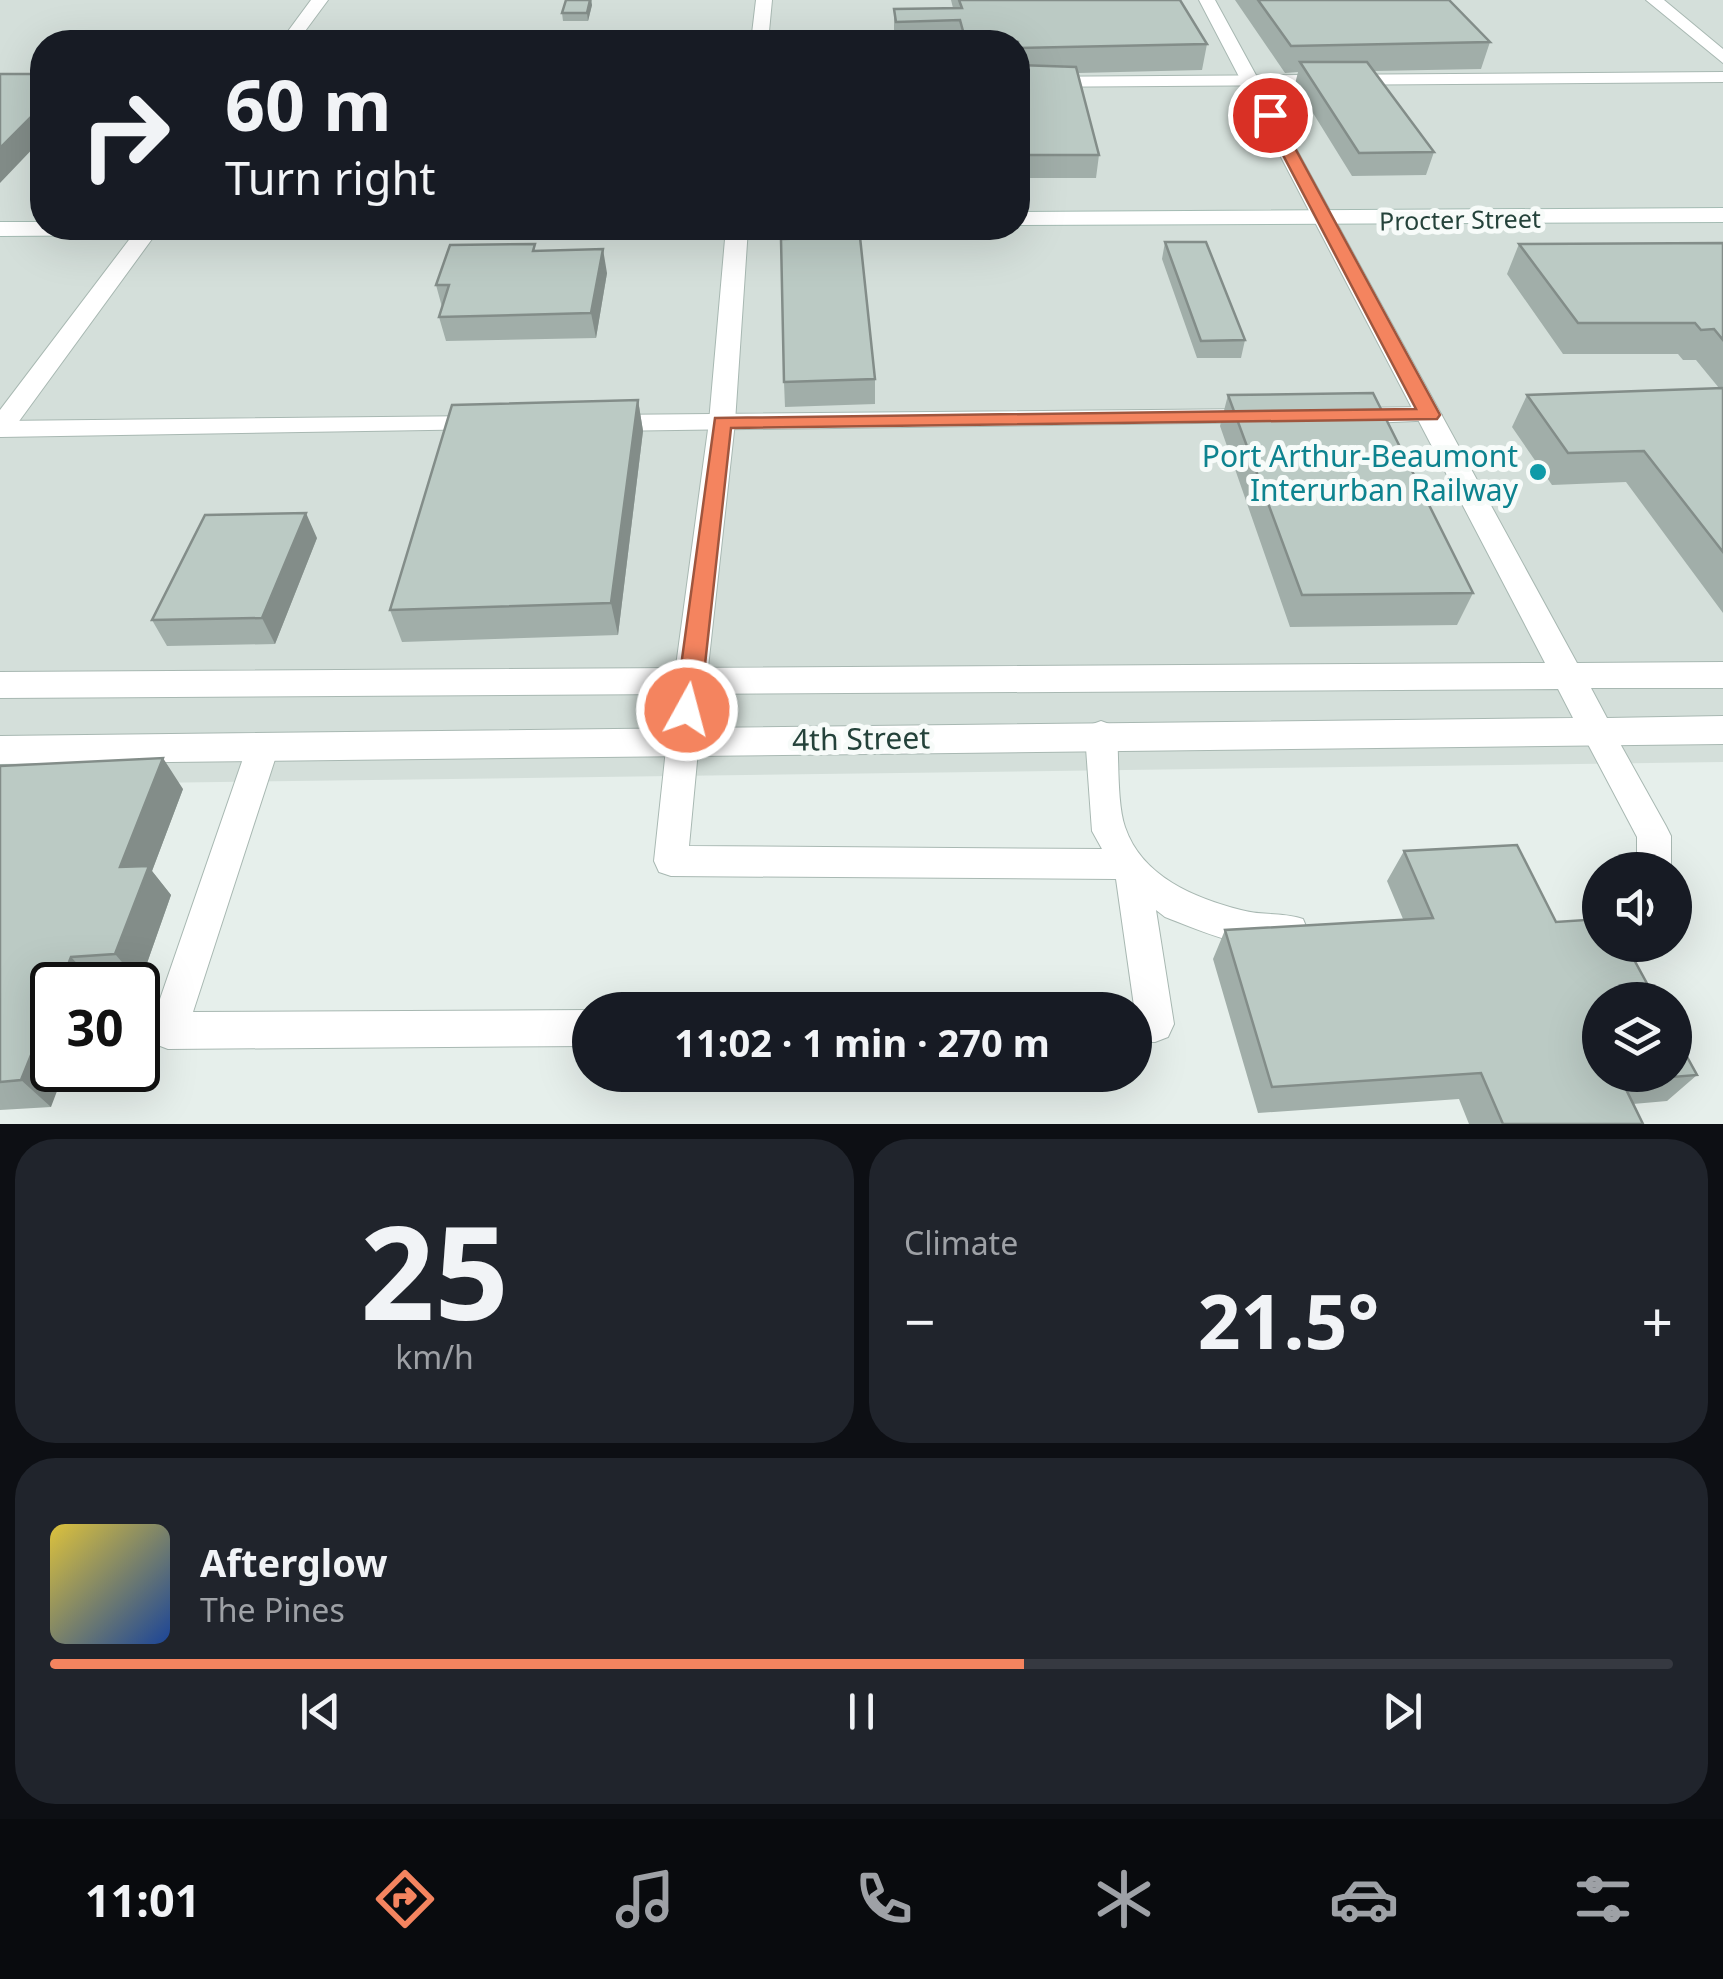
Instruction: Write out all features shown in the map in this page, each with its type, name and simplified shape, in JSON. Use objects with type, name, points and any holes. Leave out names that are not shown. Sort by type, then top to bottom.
[{"type":"street","points":[[297,30],[320,0]]},
{"type":"street","points":[[761,30],[764,0]]},
{"type":"street","points":[[1208,0],[1597,731]]},
{"type":"street","points":[[1654,0],[1723,58]]},
{"type":"street","name":"Procter Street","points":[[1030,219],[1723,215]]},
{"type":"street","points":[[0,229],[30,229]]},
{"type":"street","points":[[0,429],[144,240]]},
{"type":"street","points":[[683,740],[722,422],[737,240]]},
{"type":"street","name":"4th Street","points":[[0,686],[1723,674]]},
{"type":"street","name":"4th Street","points":[[0,750],[1102,734],[1723,730]]},
{"type":"lane","points":[[1030,82],[1723,77]]},
{"type":"lane","points":[[586,423],[1430,415]]},
{"type":"lane","points":[[0,429],[508,424]]},
{"type":"lane","points":[[1597,731],[1654,836],[1654,852]]},
{"type":"lane","points":[[1102,734],[1109,831],[1140,880],[1177,906],[1246,928],[1325,933]]},
{"type":"lane","points":[[683,740],[671,862],[1131,864]]},
{"type":"lane","points":[[263,747],[168,1031],[572,1028]]},
{"type":"lane","points":[[1131,864],[1150,992]]},
{"type":"shaded area","points":[[0,0],[1723,0],[1723,762],[0,785]]},
{"type":"building","points":[[566,0],[590,0],[587,13],[562,13]]},
{"type":"building","points":[[959,0],[1180,0],[1207,44],[1030,48],[1030,30],[963,30],[960,20],[896,22],[894,9],[962,8]]},
{"type":"building","points":[[1258,0],[1449,0],[1490,42],[1291,46]]},
{"type":"building","points":[[1300,62],[1367,62],[1434,152],[1359,153]]},
{"type":"building","points":[[1030,65],[1076,67],[1099,155],[1030,155]]},
{"type":"building","points":[[0,74],[30,74],[30,118],[0,148]]},
{"type":"building","points":[[781,240],[860,240],[875,379],[784,382]]},
{"type":"building","points":[[1165,242],[1206,242],[1245,340],[1201,341]]},
{"type":"building","points":[[1723,243],[1723,340],[1714,329],[1701,330],[1695,323],[1578,323],[1519,244]]},
{"type":"building","points":[[535,244],[533,251],[603,249],[591,313],[439,317],[449,285],[436,285],[450,245]]},
{"type":"building","points":[[1723,388],[1723,552],[1644,451],[1568,453],[1527,395]]},
{"type":"building","points":[[1373,393],[1473,593],[1302,595],[1228,395]]},
{"type":"building","points":[[638,400],[611,603],[390,610],[452,405]]},
{"type":"building","points":[[306,513],[262,618],[152,620],[205,515]]},
{"type":"building","points":[[163,758],[120,867],[149,866],[115,954],[71,957],[69,962],[30,962],[30,1058],[21,1080],[0,1082],[0,766]]},
{"type":"building","points":[[1517,845],[1556,922],[1582,920],[1582,962],[1635,962],[1646,982],[1582,982],[1582,1092],[1627,1092],[1643,1124],[1503,1124],[1481,1073],[1272,1087],[1225,930],[1433,918],[1404,851]]},
{"type":"place","name":"Port Arthur-Beaumont Interurban Railway","points":[[1538,472]]},
{"type":"route","points":[[687,710],[722,422],[1430,415],[1270,115]]}]
